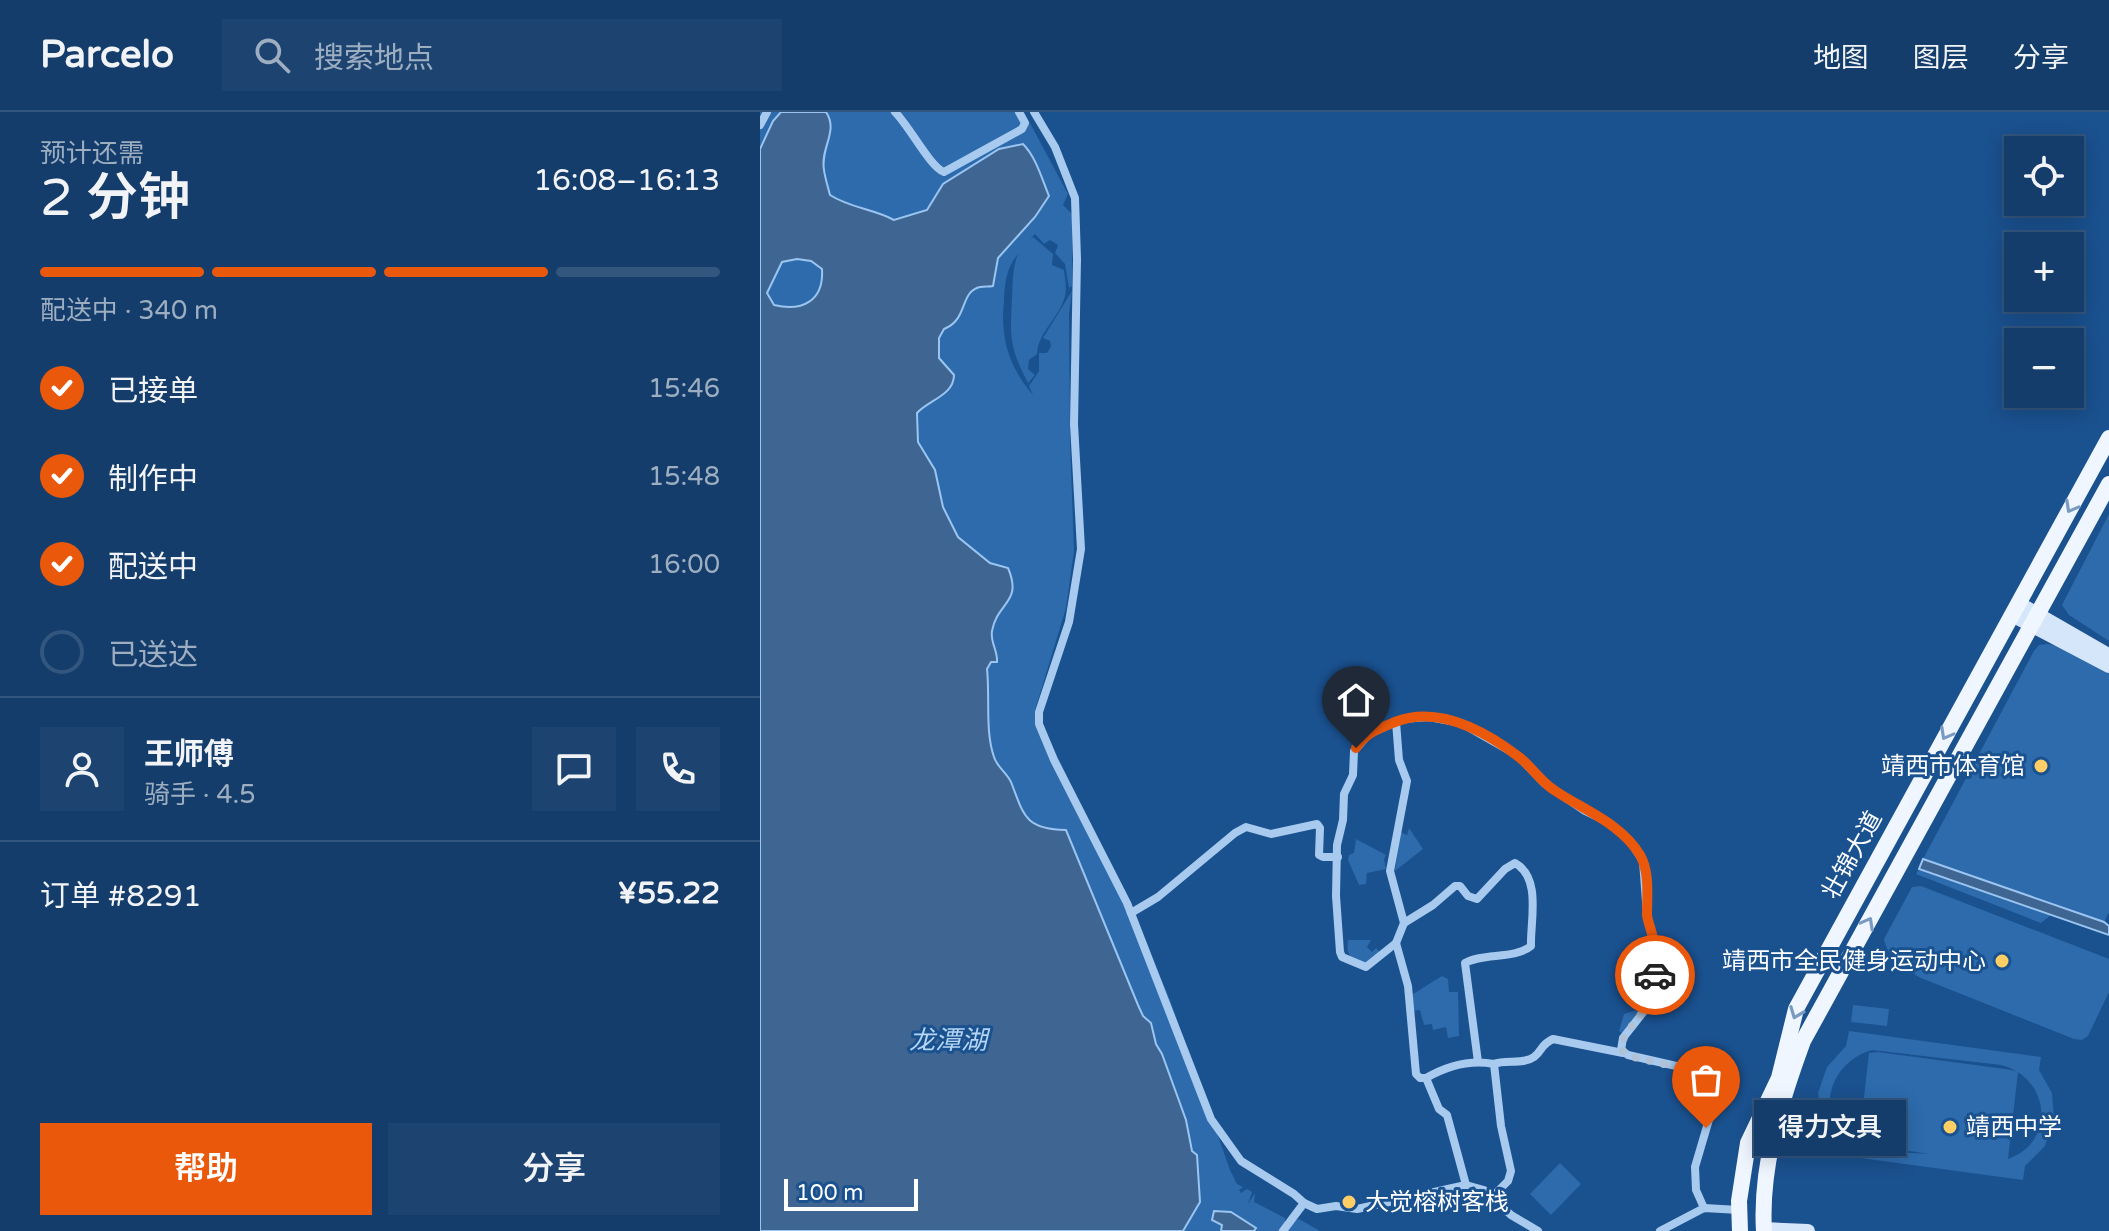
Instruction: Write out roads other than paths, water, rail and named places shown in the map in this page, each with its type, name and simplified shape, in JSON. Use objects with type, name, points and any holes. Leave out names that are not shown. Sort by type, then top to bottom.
[{"type":"main road","name":"壮锦大道","points":[[1740,1231],[1739,1210],[1748,1143],[1779,1078],[1796,1009],[2109,438]]},
{"type":"main road","name":"壮锦大道","points":[[1764,1230],[1763,1207],[1769,1156],[1803,1041],[2109,484]]},
{"type":"main road","points":[[2015,609],[2109,655]]},
{"type":"main road","points":[[2034,619],[2109,666]]},
{"type":"main road","points":[[1764,1230],[1808,1231]]},
{"type":"street","points":[[760,125],[767,112]]},
{"type":"street","points":[[895,112],[912,130],[932,164],[944,172],[1022,129],[1025,123],[1019,112]]},
{"type":"street","points":[[1034,112],[1055,147],[1075,198],[1074,424],[1081,549],[1069,622],[1039,712],[1039,724],[1131,913],[1214,1124],[1241,1161],[1317,1209],[1336,1206],[1357,1209],[1466,1185],[1484,1190],[1511,1215],[1538,1231]]},
{"type":"street","points":[[1478,1062],[1465,965],[1471,960],[1493,958],[1530,948],[1533,899],[1524,869],[1518,863],[1510,865],[1477,899],[1468,896],[1460,886],[1455,886],[1433,905],[1404,923],[1396,943],[1366,967],[1340,955],[1335,889],[1343,798],[1352,778],[1354,751],[1369,734],[1414,717],[1454,721],[1473,728],[1520,758],[1552,789],[1608,822],[1636,849],[1646,875],[1647,915],[1655,949],[1655,983],[1645,1010],[1621,1042],[1624,1053]]},
{"type":"street","points":[[1396,722],[1399,760],[1407,781],[1390,871],[1404,923]]},
{"type":"street","points":[[1131,913],[1158,897],[1228,838],[1246,827],[1271,834],[1317,824],[1320,828],[1319,855],[1338,857]]},
{"type":"street","points":[[1396,943],[1408,986],[1417,1077],[1426,1078],[1454,1065],[1530,1059],[1543,1044],[1553,1039],[1672,1066],[1703,1068],[1717,1077],[1718,1089],[1695,1167],[1696,1190],[1704,1208]]},
{"type":"street","points":[[1492,1197],[1508,1181],[1511,1171],[1501,1126],[1494,1064]]},
{"type":"street","points":[[1426,1078],[1439,1109],[1448,1118],[1466,1185]]},
{"type":"street","points":[[1283,1231],[1304,1203]]},
{"type":"street","points":[[1660,1231],[1704,1208],[1739,1210]]},
{"type":"water","name":"龙潭湖","points":[[781,112],[826,112],[831,126],[823,162],[830,195],[894,220],[927,210],[943,184],[999,149],[1023,144],[1035,162],[1049,196],[1035,217],[998,258],[993,286],[973,290],[957,319],[944,329],[939,338],[939,358],[954,375],[953,382],[950,388],[917,413],[918,442],[935,470],[943,507],[958,537],[990,563],[1008,568],[1013,589],[992,631],[997,662],[991,662],[987,669],[991,747],[995,761],[1011,782],[1028,818],[1042,827],[1066,830],[1138,1005],[1151,1023],[1156,1044],[1186,1120],[1192,1151],[1197,1155],[1200,1202],[1183,1231],[760,1231],[760,149],[773,121]],"holes":[[[797,259],[811,261],[822,269],[822,280],[815,296],[809,302],[794,307],[774,305],[767,293],[782,262]]]},
{"type":"water","points":[[1923,859],[2104,922],[2109,926],[2109,935],[1919,869]]},
{"type":"water","points":[[1214,1211],[1231,1212],[1256,1228],[1254,1231],[1221,1231],[1222,1225],[1212,1220]]},
{"type":"place","name":"靖西市体育馆","points":[[2041,766]]},
{"type":"place","name":"靖西市全民健身运动中心","points":[[2002,961]]},
{"type":"place","name":"靖西中学","points":[[1950,1127]]},
{"type":"place","name":"得力文具","points":[[1706,1128]]},
{"type":"place","name":"大觉榕树客栈","points":[[1349,1202]]}]
